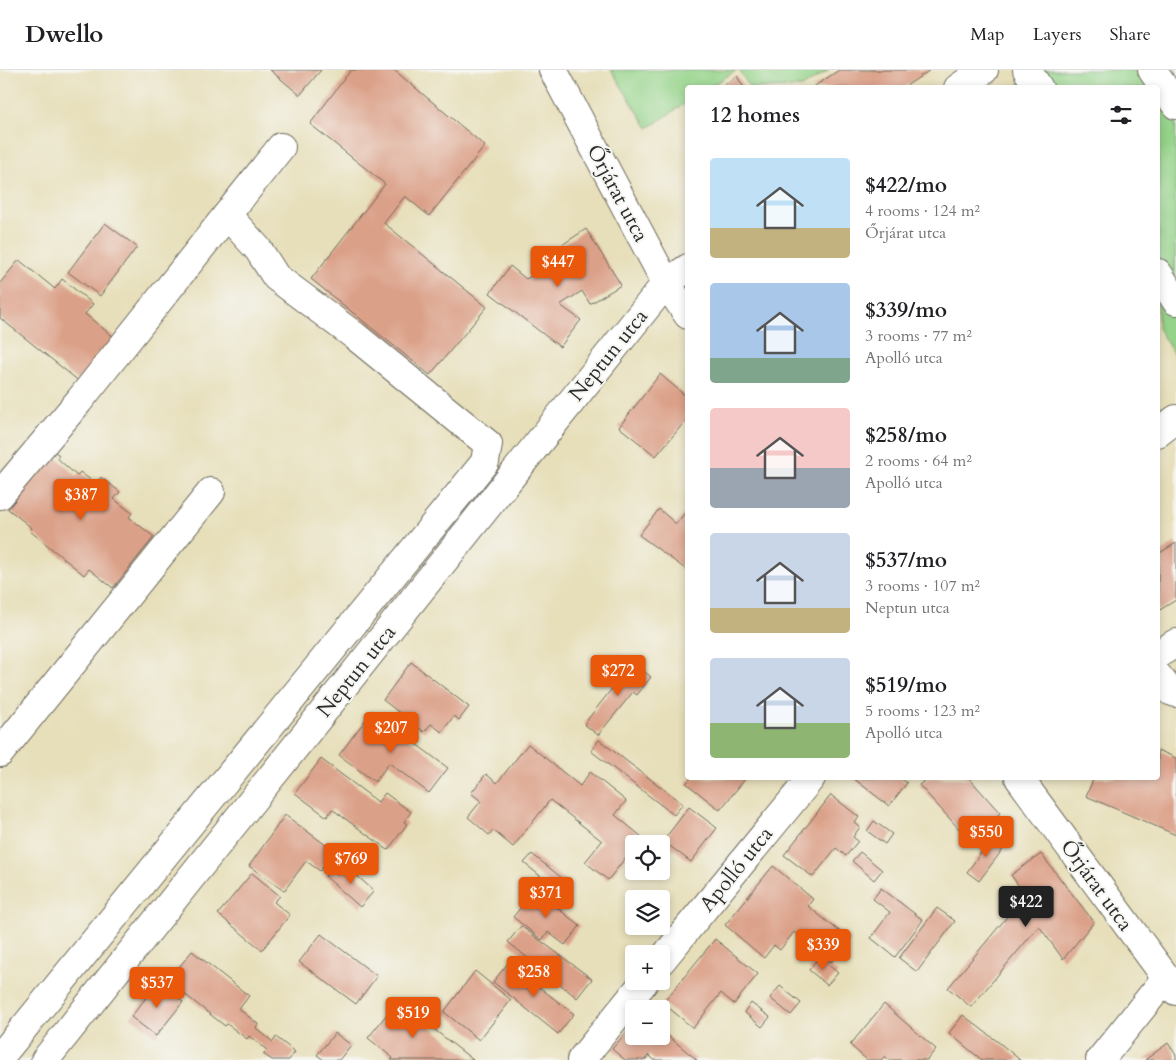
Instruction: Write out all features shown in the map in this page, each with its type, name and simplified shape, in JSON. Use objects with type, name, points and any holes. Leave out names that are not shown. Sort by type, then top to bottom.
[{"type":"street","name":"Őrjárat utca","points":[[553,70],[677,276],[685,304]]},
{"type":"street","points":[[962,85],[984,70]]},
{"type":"street","points":[[1027,70],[1036,85]]},
{"type":"street","points":[[1152,70],[1176,106]]},
{"type":"street","points":[[0,495],[79,401],[281,147]]},
{"type":"street","points":[[0,1057],[485,462],[488,444],[355,336],[276,277],[258,250],[226,215]]},
{"type":"street","name":"Neptun utca","points":[[45,1060],[677,276]]},
{"type":"street","points":[[1160,276],[1176,302]]},
{"type":"street","points":[[1160,431],[1176,419]]},
{"type":"street","points":[[0,753],[211,492]]},
{"type":"street","points":[[1160,653],[1176,643]]},
{"type":"street","points":[[1160,678],[1170,691],[1176,693]]},
{"type":"street","name":"Apolló utca","points":[[670,950],[809,780]]},
{"type":"street","name":"Őrjárat utca","points":[[1020,780],[1171,985]]},
{"type":"street","points":[[1100,1060],[1171,985]]},
{"type":"street","points":[[581,1060],[638,990]]},
{"type":"green space","points":[[611,70],[737,70],[713,85],[685,85],[685,103],[648,128]]},
{"type":"green space","points":[[739,70],[829,70],[805,85],[748,85]]},
{"type":"green space","points":[[1040,70],[1176,70],[1175,356],[1160,331],[1160,85],[1018,85]]},
{"type":"building","points":[[270,70],[321,70],[300,95]]},
{"type":"building","points":[[351,70],[394,70],[485,146],[429,216],[405,196],[384,223],[487,307],[430,375],[311,279],[385,184],[310,124]]},
{"type":"building","points":[[839,70],[930,70],[908,85],[816,85]]},
{"type":"building","points":[[737,76],[742,85],[724,85]]},
{"type":"building","points":[[105,223],[137,247],[100,296],[68,272]]},
{"type":"building","points":[[586,229],[621,285],[590,304],[582,291],[560,305],[581,320],[560,347],[490,293],[510,266],[526,279],[561,258],[556,249]]},
{"type":"building","points":[[19,260],[55,289],[62,279],[93,304],[85,314],[115,338],[80,382],[0,318],[0,283]]},
{"type":"building","points":[[660,374],[685,395],[685,422],[656,456],[619,427]]},
{"type":"building","points":[[54,451],[59,455],[57,458],[77,476],[80,472],[96,484],[101,477],[120,492],[114,499],[132,513],[129,517],[154,537],[113,588],[89,569],[84,575],[30,531],[32,528],[8,509]]},
{"type":"building","points":[[659,509],[676,524],[685,513],[685,569],[639,535]]},
{"type":"building","points":[[1176,543],[1176,600],[1160,610],[1160,553]]},
{"type":"building","points":[[411,662],[469,707],[459,720],[454,716],[442,732],[431,724],[424,732],[383,700]]},
{"type":"building","points":[[633,662],[651,677],[637,695],[633,692],[598,735],[584,724]]},
{"type":"building","points":[[372,711],[448,768],[429,793],[389,763],[375,782],[339,755]]},
{"type":"building","points":[[599,740],[683,804],[674,815],[591,751]]},
{"type":"building","points":[[528,744],[580,786],[590,772],[626,801],[615,815],[640,835],[625,835],[625,858],[608,880],[585,862],[602,841],[550,800],[513,847],[493,830],[489,835],[468,817],[481,801],[471,793],[486,774],[497,783]]},
{"type":"building","points":[[1160,751],[1176,758],[1176,835],[1086,796],[1093,780],[1160,780]]},
{"type":"building","points":[[321,759],[378,802],[385,793],[411,812],[404,822],[407,824],[388,850],[332,809],[327,817],[295,793]]},
{"type":"building","points":[[689,780],[744,780],[720,810],[686,783]]},
{"type":"building","points":[[856,780],[903,780],[907,783],[889,806]]},
{"type":"building","points":[[925,780],[971,780],[1000,813],[970,841],[919,785]]},
{"type":"building","points":[[831,795],[859,817],[855,823],[860,827],[853,837],[858,841],[846,856],[836,848],[813,877],[784,855]]},
{"type":"building","points":[[689,807],[717,828],[691,862],[670,846],[670,835],[668,835]]},
{"type":"building","points":[[285,815],[334,851],[320,871],[306,861],[284,891],[249,866]]},
{"type":"building","points":[[874,821],[892,834],[885,844],[867,831]]},
{"type":"building","points":[[993,836],[1006,845],[979,881],[967,872]]},
{"type":"building","points":[[860,852],[882,870],[874,880],[852,861]]},
{"type":"building","points":[[532,854],[567,882],[559,891],[524,863]]},
{"type":"building","points":[[1041,854],[1094,922],[1063,959],[1039,926],[971,1007],[948,988],[1025,895],[1011,875]]},
{"type":"building","points":[[345,865],[374,891],[360,907],[325,876],[331,869],[337,874]]},
{"type":"building","points":[[773,866],[813,899],[808,906],[850,940],[831,962],[794,932],[780,950],[774,945],[764,958],[725,925]]},
{"type":"building","points":[[252,873],[280,896],[274,902],[290,915],[262,950],[218,914]]},
{"type":"building","points":[[881,888],[923,920],[895,957],[871,938],[890,912],[873,899]]},
{"type":"building","points":[[535,890],[580,926],[565,945],[548,932],[542,940],[513,917]]},
{"type":"building","points":[[937,908],[955,921],[917,972],[899,958]]},
{"type":"building","points":[[521,926],[592,979],[577,998],[508,942]]},
{"type":"building","points":[[321,934],[377,976],[356,1004],[299,962]]},
{"type":"building","points":[[715,939],[758,974],[734,1004],[721,993],[693,1028],[670,1009],[670,1000],[665,1000]]},
{"type":"building","points":[[192,951],[249,996],[239,1009],[258,1024],[256,1028],[273,1042],[276,1037],[295,1052],[289,1060],[272,1060],[263,1054],[267,1050],[249,1036],[247,1039],[227,1024],[225,1026],[168,981]]},
{"type":"building","points":[[819,957],[838,973],[827,985],[809,970]]},
{"type":"building","points":[[508,963],[574,1014],[558,1034],[493,982]]},
{"type":"building","points":[[475,971],[511,1000],[479,1040],[444,1012]]},
{"type":"building","points":[[158,982],[183,1002],[156,1036],[131,1017]]},
{"type":"building","points":[[780,986],[801,1003],[791,1015],[770,998]]},
{"type":"building","points":[[751,1003],[770,1017],[762,1027],[744,1012]]},
{"type":"building","points":[[884,1004],[936,1049],[927,1060],[889,1060],[885,1056],[881,1060],[867,1060],[850,1045]]},
{"type":"building","points":[[394,1005],[408,1016],[412,1012],[473,1060],[391,1060],[393,1058],[368,1038]]},
{"type":"building","points":[[963,1015],[1020,1060],[982,1060],[949,1033]]},
{"type":"building","points":[[335,1033],[351,1045],[339,1060],[324,1060],[317,1055]]},
{"type":"building","points":[[625,1034],[625,1045],[670,1045],[670,1038],[697,1060],[654,1060],[649,1055],[645,1060],[625,1060],[612,1049]]},
{"type":"building","points":[[1168,1043],[1176,1055],[1176,1060],[1145,1060]]}]
